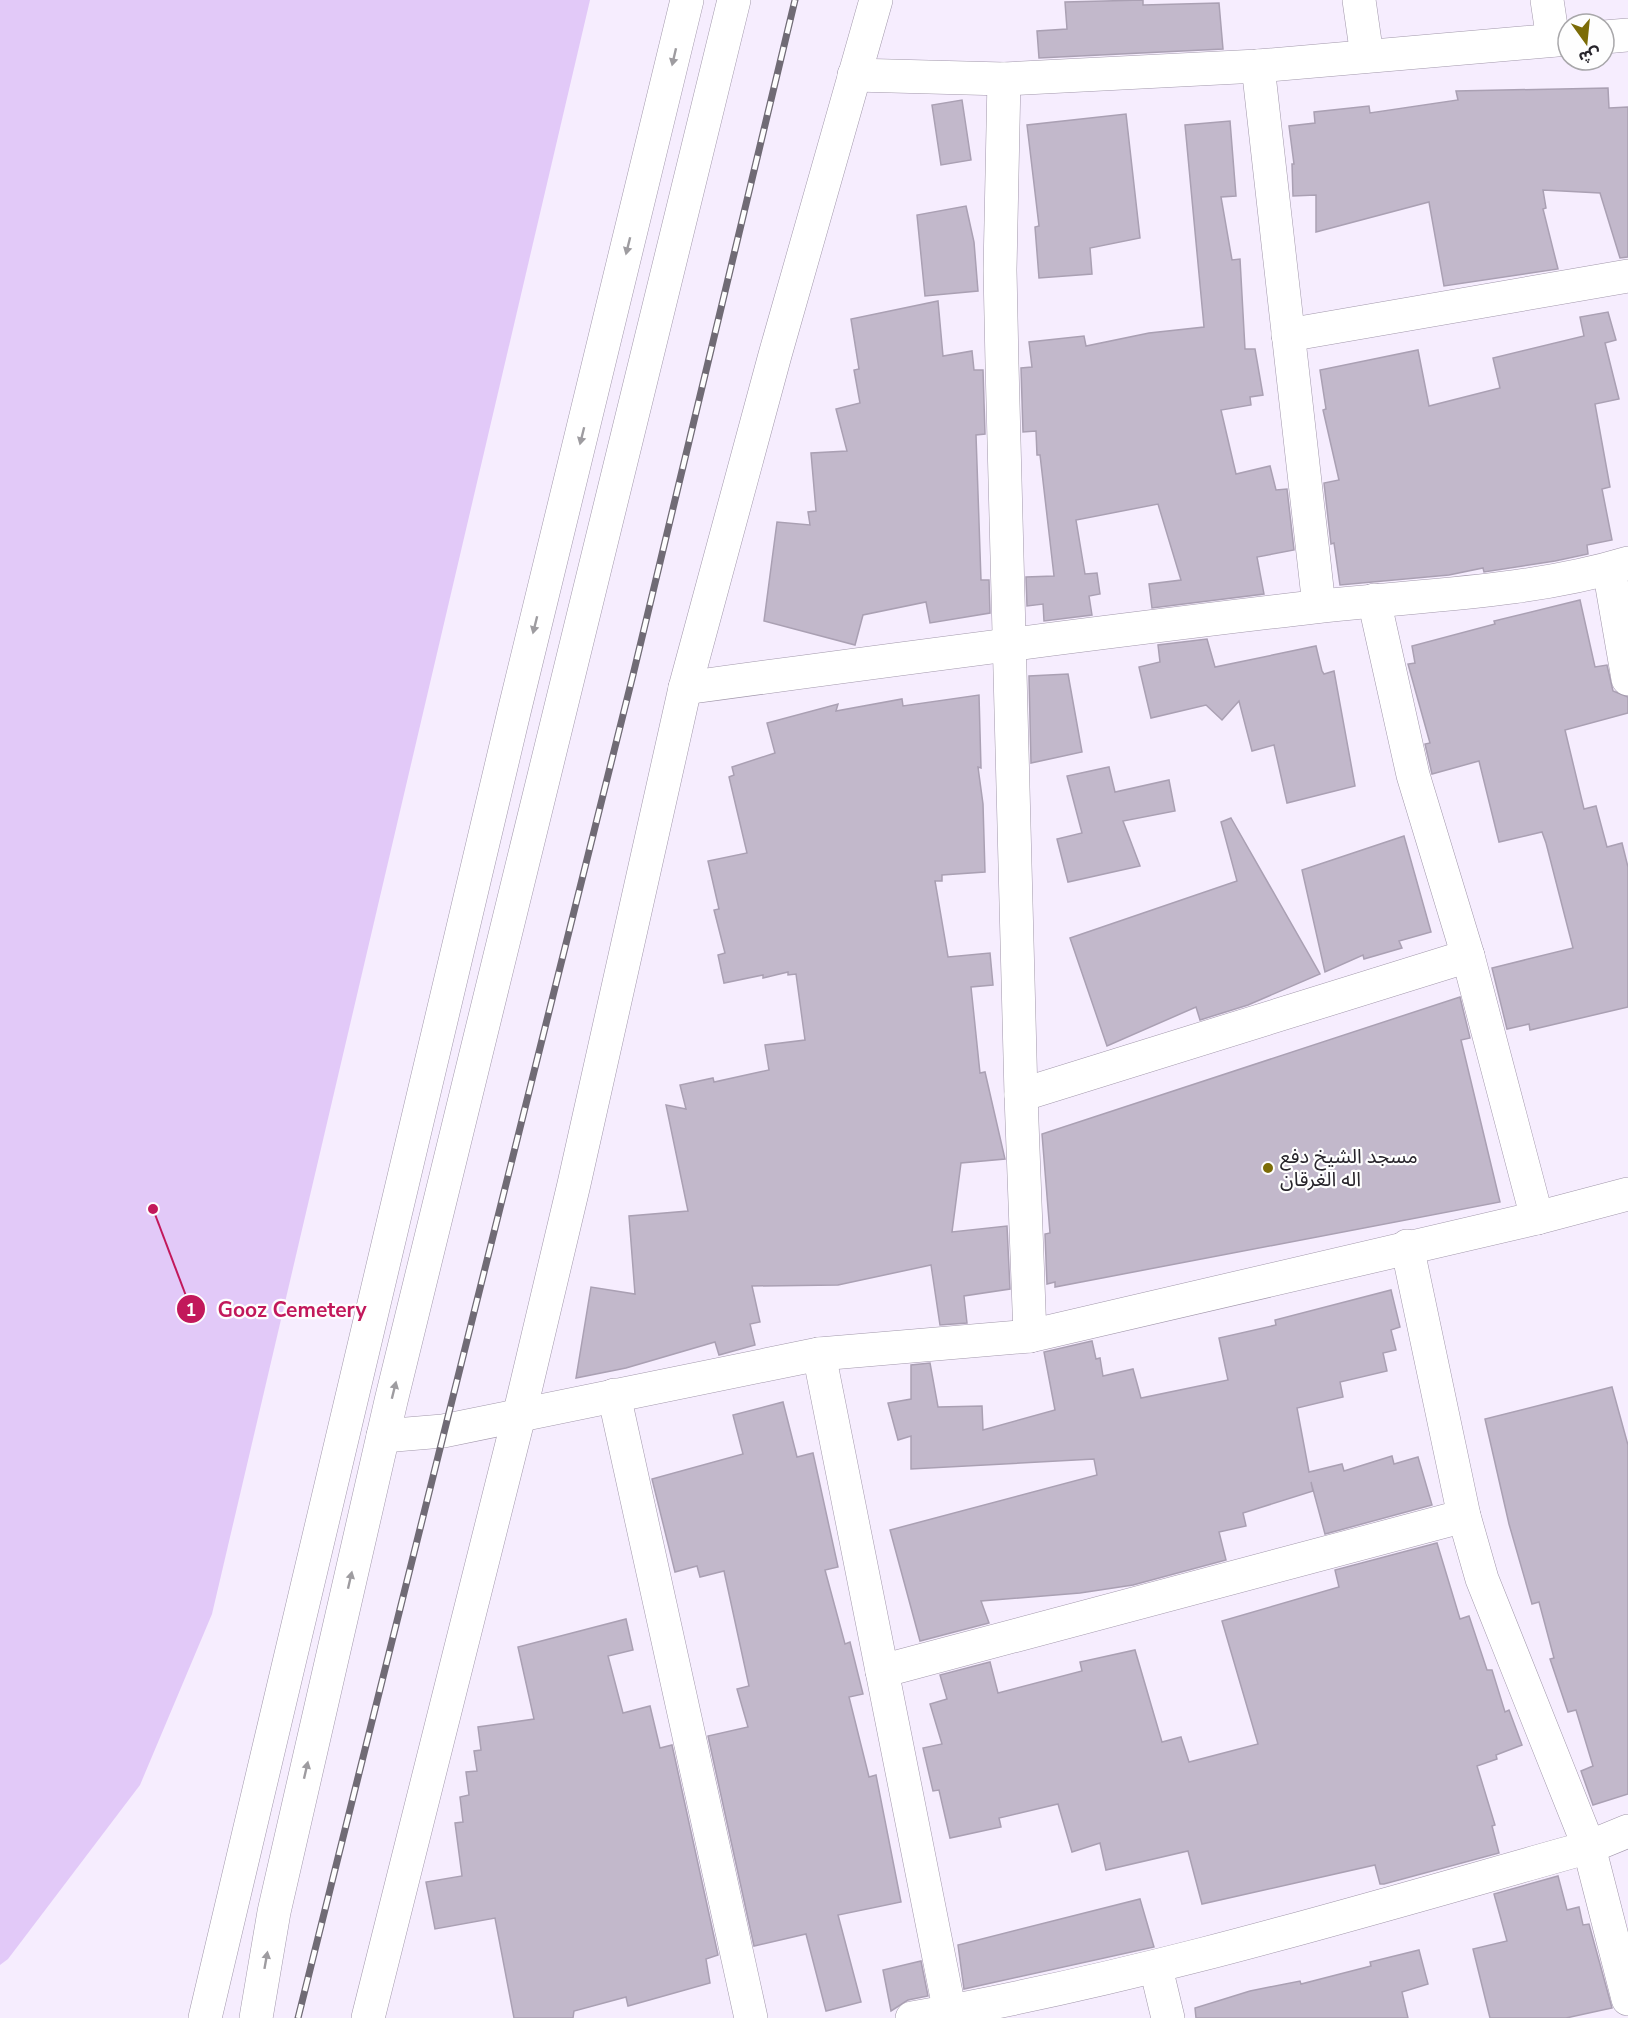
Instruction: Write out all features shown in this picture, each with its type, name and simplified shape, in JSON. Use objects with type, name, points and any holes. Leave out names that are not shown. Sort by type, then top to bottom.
[{"type":"street","points":[[205,2018],[514,712],[687,0]]},
{"type":"street","points":[[256,2018],[274,1912],[383,1436],[735,0]]},
{"type":"street","points":[[368,2018],[519,1416],[574,1184],[685,688],[876,0]]},
{"type":"street","points":[[1359,0],[1367,56]]},
{"type":"street","points":[[1547,0],[1556,28]]},
{"type":"street","points":[[854,75],[1004,79],[1258,66],[1556,40]]},
{"type":"street","points":[[1258,66],[1319,606]]},
{"type":"street","points":[[1004,79],[1000,270],[1021,1095],[1030,1336]]},
{"type":"street","points":[[1288,335],[1628,276]]},
{"type":"street","points":[[685,688],[1010,643],[1319,606],[1524,585],[1618,566],[1628,680]]},
{"type":"street","points":[[1374,600],[1413,775],[1468,956],[1538,1218]]},
{"type":"street","points":[[1021,1095],[1468,956]]},
{"type":"street","points":[[383,1436],[443,1431],[819,1354],[1030,1336],[1407,1246],[1538,1218],[1628,1194]]},
{"type":"street","points":[[1407,1246],[1464,1516],[1482,1579],[1589,1847],[1628,1999]]},
{"type":"street","points":[[819,1354],[951,2015]]},
{"type":"street","points":[[614,1395],[751,2018]]},
{"type":"street","points":[[882,1671],[1464,1516]]},
{"type":"street","points":[[912,2018],[951,2015],[1156,1968],[1589,1847],[1628,1831]]},
{"type":"street","points":[[1156,1968],[1168,2018]]},
{"type":"shaded area","points":[[0,0],[590,0],[212,1614],[140,1785],[8,1959],[0,1965]]},
{"type":"building","points":[[1143,0],[1143,5],[1219,3],[1223,49],[1039,58],[1037,31],[1067,29],[1065,2]]},
{"type":"building","points":[[1608,88],[1609,108],[1628,107],[1628,257],[1620,258],[1600,193],[1543,190],[1546,208],[1543,209],[1558,269],[1444,286],[1429,202],[1316,232],[1316,195],[1293,196],[1292,164],[1294,164],[1289,126],[1315,123],[1314,112],[1369,106],[1370,113],[1458,100],[1456,91]]},
{"type":"building","points":[[962,100],[971,160],[941,165],[932,105]]},
{"type":"building","points":[[1126,114],[1140,238],[1090,248],[1092,274],[1039,278],[1035,227],[1039,226],[1027,125]]},
{"type":"building","points":[[1230,121],[1236,196],[1221,197],[1232,260],[1240,259],[1245,349],[1255,349],[1263,395],[1250,397],[1251,405],[1221,410],[1236,474],[1270,466],[1276,490],[1287,489],[1294,550],[1257,557],[1264,594],[1152,608],[1149,584],[1181,580],[1158,504],[1076,520],[1085,574],[1097,573],[1100,594],[1089,596],[1092,615],[1044,621],[1043,604],[1027,606],[1026,577],[1054,576],[1040,455],[1037,455],[1036,431],[1023,432],[1021,368],[1032,367],[1029,342],[1084,336],[1086,346],[1149,333],[1204,327],[1185,125]]},
{"type":"building","points":[[966,206],[974,242],[978,291],[925,296],[917,215]]},
{"type":"building","points":[[938,301],[943,356],[972,351],[974,370],[983,370],[985,434],[976,435],[981,580],[989,580],[990,613],[930,623],[926,602],[863,615],[855,645],[764,621],[777,522],[810,525],[808,512],[816,511],[811,453],[847,451],[836,409],[860,403],[854,370],[859,369],[851,319]]},
{"type":"building","points":[[1608,312],[1616,340],[1605,343],[1619,399],[1595,404],[1610,487],[1602,489],[1612,540],[1587,545],[1588,554],[1555,561],[1484,572],[1483,568],[1449,575],[1340,585],[1334,543],[1331,544],[1324,483],[1339,480],[1323,410],[1326,409],[1320,370],[1418,350],[1429,406],[1500,388],[1493,358],[1584,336],[1580,317]]},
{"type":"building","points":[[1580,600],[1595,667],[1607,665],[1613,691],[1628,697],[1628,713],[1565,730],[1584,809],[1596,806],[1607,847],[1622,843],[1628,867],[1628,1007],[1530,1030],[1529,1024],[1507,1029],[1492,968],[1573,948],[1546,843],[1542,832],[1499,842],[1479,761],[1432,774],[1425,744],[1430,743],[1408,664],[1415,663],[1412,646],[1495,624],[1494,621]]},
{"type":"building","points":[[1207,639],[1215,667],[1316,646],[1324,674],[1334,671],[1355,786],[1287,803],[1274,745],[1252,751],[1239,701],[1222,720],[1206,705],[1151,718],[1139,667],[1160,662],[1158,645]]},
{"type":"building","points":[[1068,674],[1082,752],[1031,763],[1029,676]]},
{"type":"building","points":[[979,695],[981,768],[978,767],[983,804],[985,872],[942,875],[942,881],[935,881],[948,957],[990,953],[993,985],[971,987],[980,1073],[985,1072],[1005,1159],[961,1163],[952,1232],[1007,1226],[1010,1289],[964,1296],[967,1323],[940,1325],[931,1265],[838,1285],[752,1286],[760,1322],[750,1324],[755,1345],[719,1355],[715,1342],[626,1368],[576,1378],[591,1287],[635,1294],[629,1216],[688,1211],[666,1105],[686,1109],[680,1085],[713,1078],[714,1082],[769,1070],[765,1045],[805,1040],[796,974],[788,975],[788,972],[763,978],[763,975],[724,983],[718,955],[725,953],[714,910],[719,909],[708,861],[747,853],[729,777],[734,775],[732,767],[775,753],[767,723],[838,704],[836,711],[902,699],[903,706]]},
{"type":"building","points":[[1109,767],[1115,792],[1169,780],[1175,811],[1123,821],[1140,866],[1068,882],[1057,839],[1082,833],[1067,776]]},
{"type":"building","points":[[1231,818],[1320,974],[1248,1005],[1200,1020],[1196,1007],[1107,1046],[1070,938],[1237,881],[1221,822]]},
{"type":"building","points":[[1404,836],[1431,932],[1399,941],[1402,948],[1364,959],[1363,955],[1325,972],[1302,870]]},
{"type":"building","name":"مسجد الشيخ دفع اله الغرقان","points":[[1460,997],[1470,1038],[1461,1040],[1500,1202],[1055,1287],[1055,1282],[1047,1284],[1045,1234],[1050,1233],[1042,1134]]},
{"type":"building","points":[[1391,1290],[1400,1327],[1391,1330],[1396,1350],[1383,1353],[1387,1371],[1340,1382],[1343,1397],[1297,1408],[1309,1472],[1342,1464],[1344,1471],[1392,1456],[1394,1464],[1418,1457],[1432,1505],[1325,1534],[1311,1482],[1313,1491],[1243,1513],[1246,1526],[1219,1532],[1226,1560],[1133,1585],[1080,1593],[981,1601],[989,1623],[920,1641],[890,1530],[1097,1475],[1094,1459],[911,1469],[911,1436],[898,1440],[888,1403],[911,1399],[911,1365],[930,1363],[938,1407],[982,1406],[983,1430],[1055,1410],[1044,1352],[1092,1341],[1096,1359],[1100,1358],[1103,1376],[1133,1369],[1141,1398],[1228,1380],[1219,1338],[1276,1325],[1275,1320]]},
{"type":"building","points":[[1612,1387],[1628,1445],[1628,1794],[1593,1805],[1581,1771],[1593,1766],[1576,1710],[1568,1712],[1550,1659],[1554,1658],[1539,1602],[1532,1604],[1509,1524],[1485,1419]]},
{"type":"building","points":[[783,1402],[797,1457],[813,1453],[838,1567],[825,1570],[845,1644],[850,1642],[863,1694],[849,1697],[869,1777],[876,1775],[901,1902],[838,1915],[861,2002],[826,2011],[806,1934],[754,1946],[708,1736],[748,1727],[737,1689],[749,1686],[724,1571],[700,1577],[697,1566],[675,1572],[652,1479],[743,1454],[733,1415]]},
{"type":"building","points":[[1437,1543],[1460,1619],[1469,1616],[1487,1670],[1492,1670],[1505,1712],[1509,1710],[1522,1745],[1496,1755],[1497,1759],[1477,1766],[1495,1825],[1492,1826],[1499,1853],[1384,1884],[1380,1884],[1375,1865],[1202,1904],[1188,1851],[1106,1870],[1100,1843],[1072,1852],[1058,1804],[999,1818],[1001,1827],[950,1838],[939,1790],[933,1791],[923,1748],[942,1744],[930,1704],[947,1699],[940,1675],[990,1662],[998,1693],[1082,1671],[1080,1662],[1135,1650],[1162,1742],[1181,1737],[1189,1762],[1258,1744],[1222,1621],[1339,1587],[1335,1570]]},
{"type":"building","points":[[626,1619],[633,1650],[608,1656],[623,1713],[650,1706],[660,1748],[672,1745],[718,1955],[706,1959],[710,1983],[628,2006],[626,1997],[574,2011],[573,2018],[514,2018],[495,1918],[435,1929],[426,1882],[462,1876],[455,1823],[463,1822],[460,1797],[469,1795],[466,1772],[477,1771],[474,1751],[481,1750],[478,1727],[534,1719],[518,1647]]},
{"type":"building","points":[[1558,1876],[1567,1910],[1579,1907],[1583,1925],[1589,1924],[1612,2008],[1566,2018],[1490,2018],[1473,1949],[1507,1941],[1494,1894]]},
{"type":"building","points":[[1140,1899],[1154,1947],[964,1989],[958,1945]]},
{"type":"building","points":[[1419,1950],[1428,1984],[1402,1992],[1408,2018],[1196,2018],[1195,2008],[1250,1991],[1300,1981],[1301,1984],[1371,1966],[1370,1962]]},
{"type":"building","points":[[921,1961],[928,1996],[908,2000],[891,2011],[883,1970]]},
{"type":"railway","points":[[298,2018],[633,675],[795,0]]},
{"type":"place","name":"مسجد الشيخ دفع اله الغرقان","points":[[1268,1168]]},
{"type":"place","name":"Gooz Cemetery","points":[[153,1209]]}]
